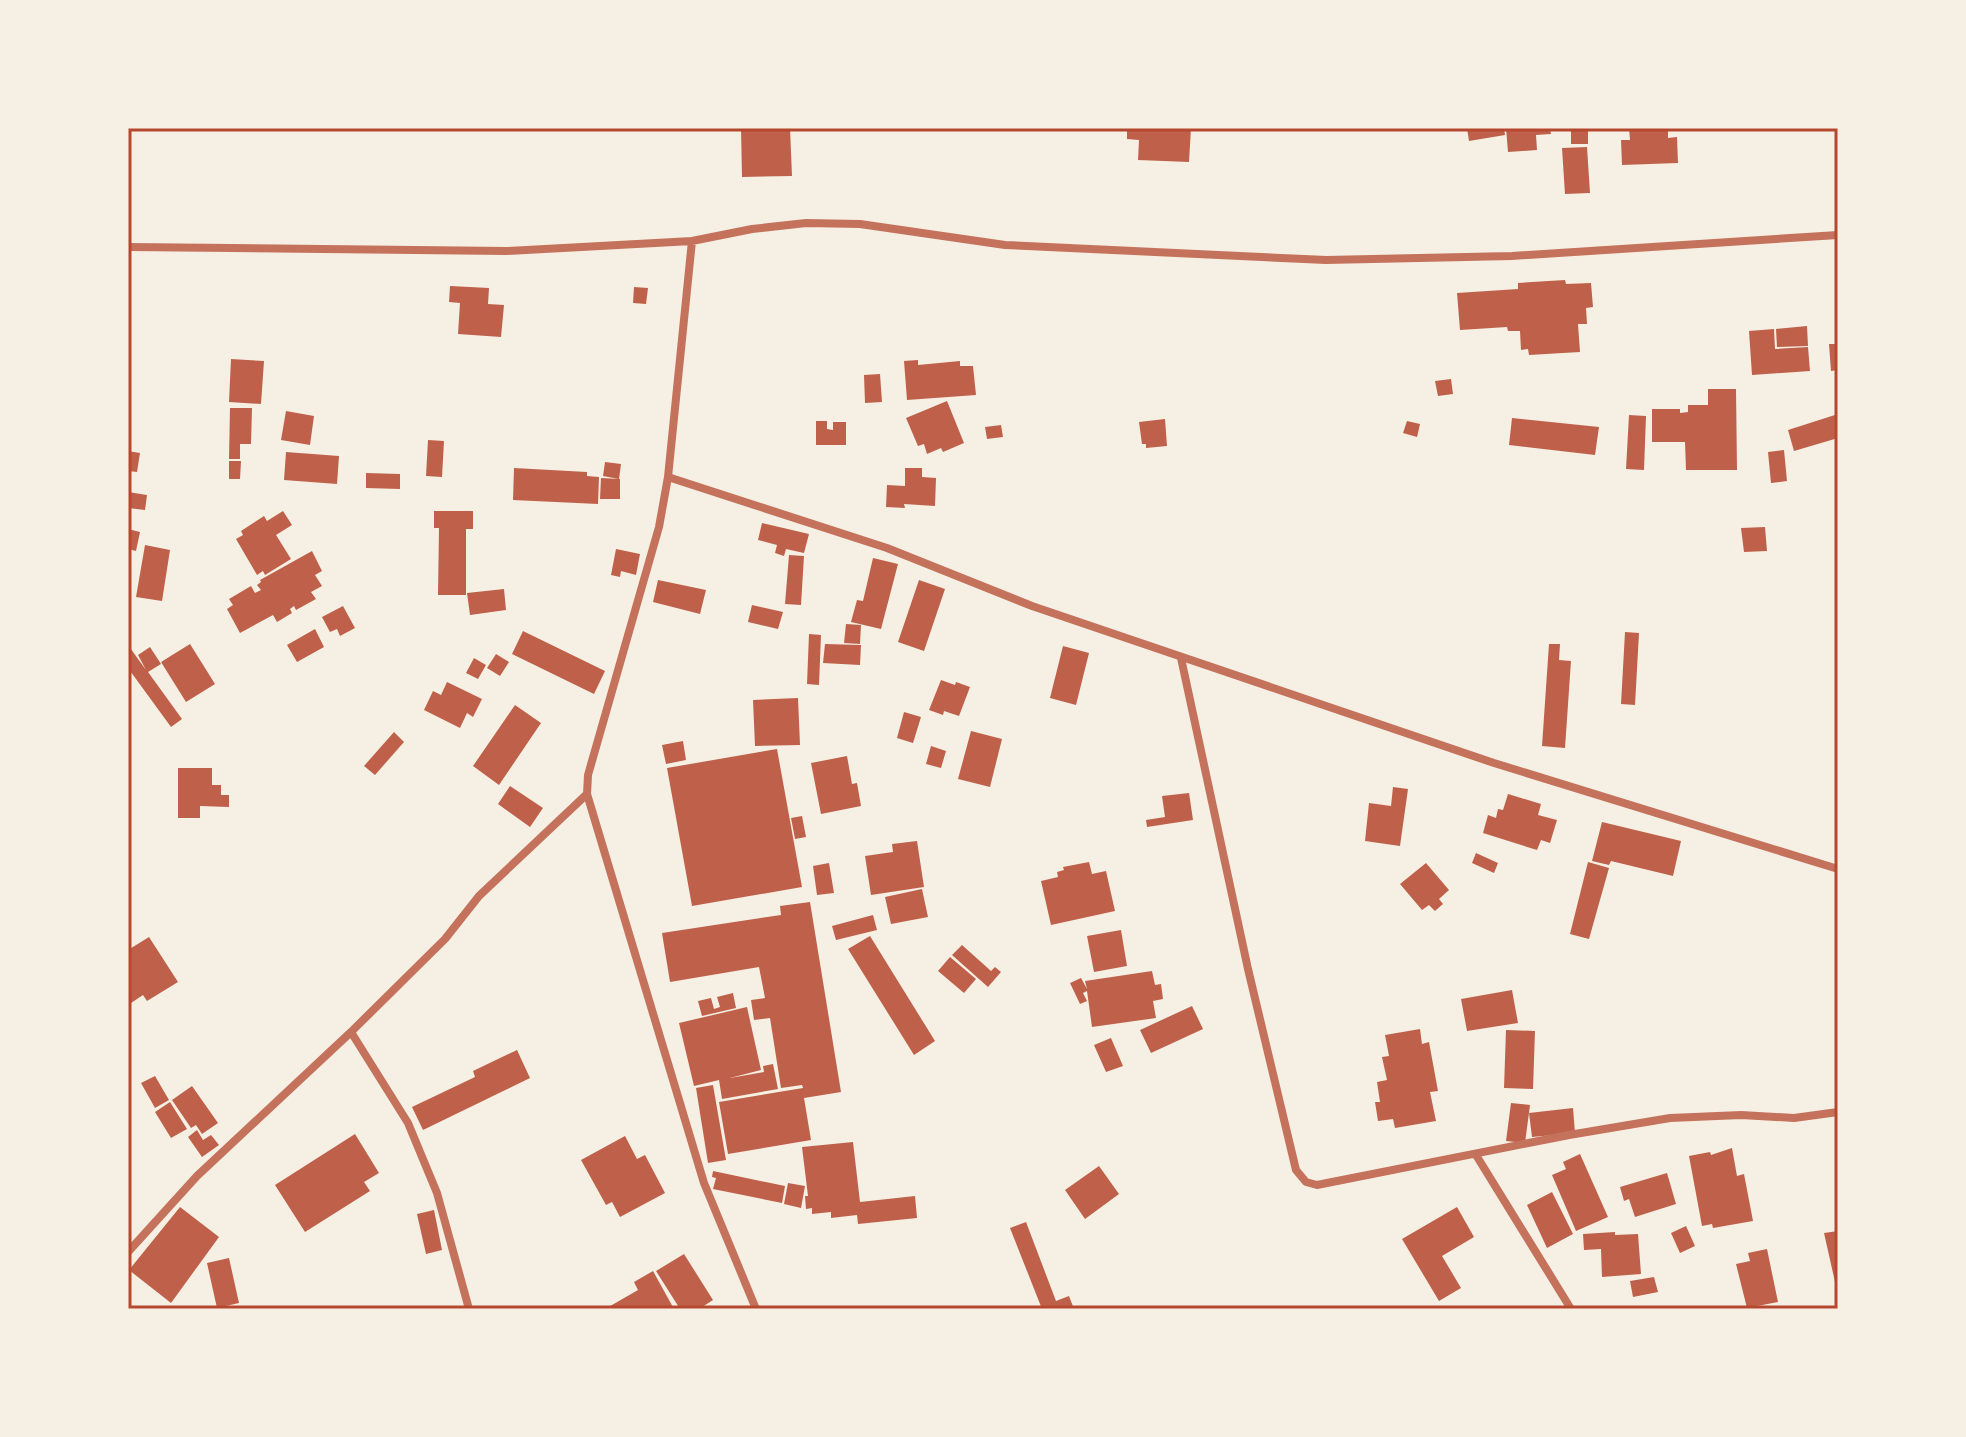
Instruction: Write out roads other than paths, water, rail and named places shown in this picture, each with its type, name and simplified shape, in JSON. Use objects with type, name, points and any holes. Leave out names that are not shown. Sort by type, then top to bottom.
[{"type":"street","points":[[128,247],[506,251],[692,241],[752,229],[806,223],[860,224],[1005,245],[1326,260],[1512,256],[1838,235]]},
{"type":"street","points":[[692,241],[668,477],[659,527],[588,775],[587,794],[704,1183],[756,1309]]},
{"type":"street","points":[[668,477],[887,548],[1032,606],[1494,763],[1838,869]]},
{"type":"street","points":[[1181,658],[1248,969],[1296,1170],[1306,1182],[1317,1185],[1670,1118],[1741,1115],[1794,1118],[1838,1112]]},
{"type":"street","points":[[128,1252],[197,1176],[351,1032],[445,939],[479,896],[587,794]]},
{"type":"street","points":[[351,1032],[408,1123],[437,1193],[469,1309]]},
{"type":"street","points":[[1476,1155],[1571,1309]]}]
